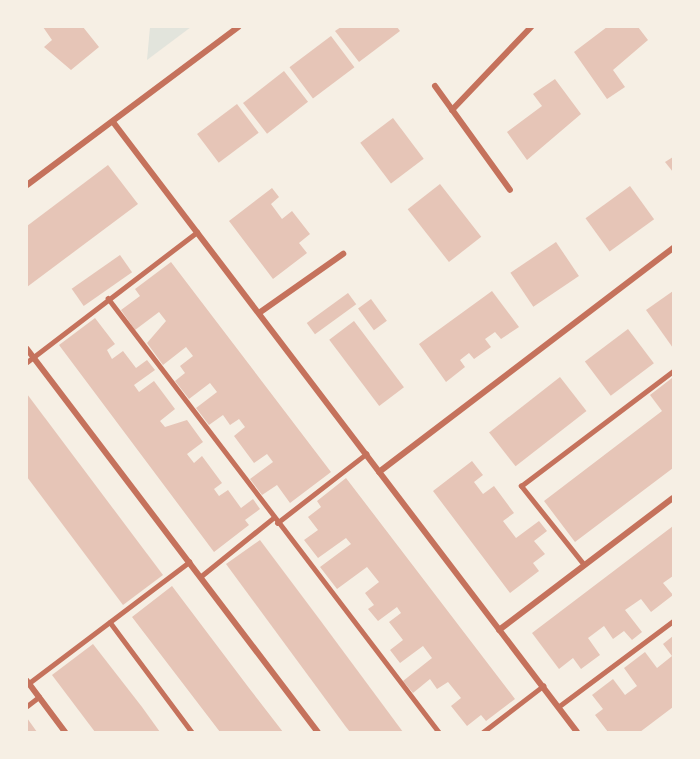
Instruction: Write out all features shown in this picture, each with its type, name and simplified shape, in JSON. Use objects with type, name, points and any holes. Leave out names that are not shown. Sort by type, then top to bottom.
[{"type":"street","points":[[27,185],[238,27]]},
{"type":"street","points":[[452,110],[531,27]]},
{"type":"street","points":[[435,86],[510,190]]},
{"type":"street","points":[[113,122],[577,732]]},
{"type":"street","points":[[379,472],[673,248]]},
{"type":"street","points":[[259,314],[343,254]]},
{"type":"street","points":[[27,349],[318,732]]},
{"type":"street","points":[[499,630],[673,498]]},
{"type":"street","points":[[28,682],[66,732]]},
{"type":"lane","points":[[27,362],[197,232]]},
{"type":"lane","points":[[108,298],[273,518],[439,732]]},
{"type":"lane","points":[[584,565],[521,486],[673,371]]},
{"type":"lane","points":[[278,523],[366,454]]},
{"type":"lane","points":[[200,577],[273,518]]},
{"type":"lane","points":[[28,682],[189,562]]},
{"type":"lane","points":[[558,707],[673,621]]},
{"type":"lane","points":[[110,622],[192,732]]},
{"type":"lane","points":[[483,732],[543,686]]},
{"type":"lane","points":[[27,706],[39,697]]},
{"type":"shaded area","points":[[150,27],[191,27],[147,60]]},
{"type":"building","points":[[43,27],[83,27],[99,47],[71,70],[44,47],[52,40]]},
{"type":"building","points":[[341,27],[397,27],[400,31],[359,62],[335,31]]},
{"type":"building","points":[[607,27],[638,27],[648,40],[613,70],[625,87],[607,99],[574,52]]},
{"type":"building","points":[[331,36],[354,67],[313,98],[289,67]]},
{"type":"building","points":[[284,71],[308,102],[267,134],[243,103]]},
{"type":"building","points":[[555,79],[581,114],[527,160],[507,132],[542,106],[533,94]]},
{"type":"building","points":[[237,104],[259,133],[219,163],[197,134]]},
{"type":"building","points":[[393,118],[424,159],[391,183],[360,143]]},
{"type":"building","points":[[673,157],[673,172],[665,162]]},
{"type":"building","points":[[108,165],[138,204],[27,287],[27,226]]},
{"type":"building","points":[[440,184],[481,237],[449,262],[408,209]]},
{"type":"building","points":[[630,186],[654,219],[610,251],[586,218]]},
{"type":"building","points":[[272,188],[279,197],[271,204],[282,219],[292,211],[310,234],[299,243],[307,253],[273,279],[229,221]]},
{"type":"building","points":[[556,242],[579,276],[533,307],[510,273]]},
{"type":"building","points":[[120,255],[132,272],[84,306],[72,289]]},
{"type":"building","points":[[171,262],[331,472],[290,503],[277,485],[262,495],[250,479],[273,462],[267,454],[254,463],[234,436],[245,427],[239,419],[230,425],[223,415],[209,425],[196,408],[217,392],[210,383],[189,399],[175,381],[185,373],[180,366],[193,356],[186,347],[163,365],[147,343],[166,321],[159,312],[135,330],[121,310],[140,296],[135,289]]},
{"type":"building","points":[[492,291],[519,327],[501,339],[495,332],[485,339],[491,347],[474,359],[469,353],[460,360],[465,367],[446,382],[419,344]]},
{"type":"building","points":[[673,291],[673,348],[646,310]]},
{"type":"building","points":[[348,293],[356,304],[315,334],[307,323]]},
{"type":"building","points":[[371,299],[387,321],[374,330],[358,308]]},
{"type":"building","points":[[95,318],[115,344],[107,350],[112,359],[123,351],[136,368],[147,360],[155,370],[134,385],[139,392],[154,381],[175,409],[160,421],[165,427],[187,420],[203,442],[187,454],[194,463],[202,456],[222,483],[214,489],[219,496],[228,490],[241,508],[253,499],[260,509],[245,520],[249,525],[214,552],[59,345]]},
{"type":"building","points":[[354,321],[404,387],[379,406],[329,340]]},
{"type":"building","points":[[628,329],[654,363],[611,396],[585,361]]},
{"type":"building","points":[[560,377],[586,411],[516,466],[489,432]]},
{"type":"building","points":[[672,378],[673,468],[575,542],[544,501],[662,411],[650,395]]},
{"type":"building","points":[[27,394],[163,575],[123,605],[27,477]]},
{"type":"building","points":[[472,461],[483,475],[474,482],[483,494],[494,486],[514,513],[503,521],[516,538],[539,521],[547,531],[534,541],[545,554],[533,563],[539,571],[510,593],[433,491]]},
{"type":"building","points":[[346,478],[515,699],[486,721],[481,715],[467,726],[451,706],[461,698],[448,682],[437,689],[430,679],[413,693],[403,681],[432,658],[423,646],[400,663],[390,650],[403,640],[389,622],[401,613],[397,607],[378,621],[368,609],[374,605],[365,593],[379,582],[367,567],[337,589],[320,567],[351,544],[346,538],[318,558],[304,540],[318,530],[308,517],[321,507],[317,501]]},
{"type":"building","points":[[673,526],[673,576],[663,583],[673,595],[651,612],[641,599],[625,610],[642,632],[632,640],[624,631],[613,639],[604,626],[588,638],[600,655],[581,669],[573,658],[559,669],[532,633]]},
{"type":"building","points":[[260,540],[403,732],[350,732],[346,727],[226,564]]},
{"type":"building","points":[[172,586],[283,732],[220,732],[132,617]]},
{"type":"building","points":[[673,636],[673,707],[640,732],[608,732],[595,715],[603,709],[592,695],[613,679],[625,695],[637,686],[624,668],[645,652],[657,668],[672,656],[663,644]]},
{"type":"building","points":[[93,644],[160,732],[95,732],[52,675]]},
{"type":"building","points":[[27,718],[37,732],[27,732]]}]
